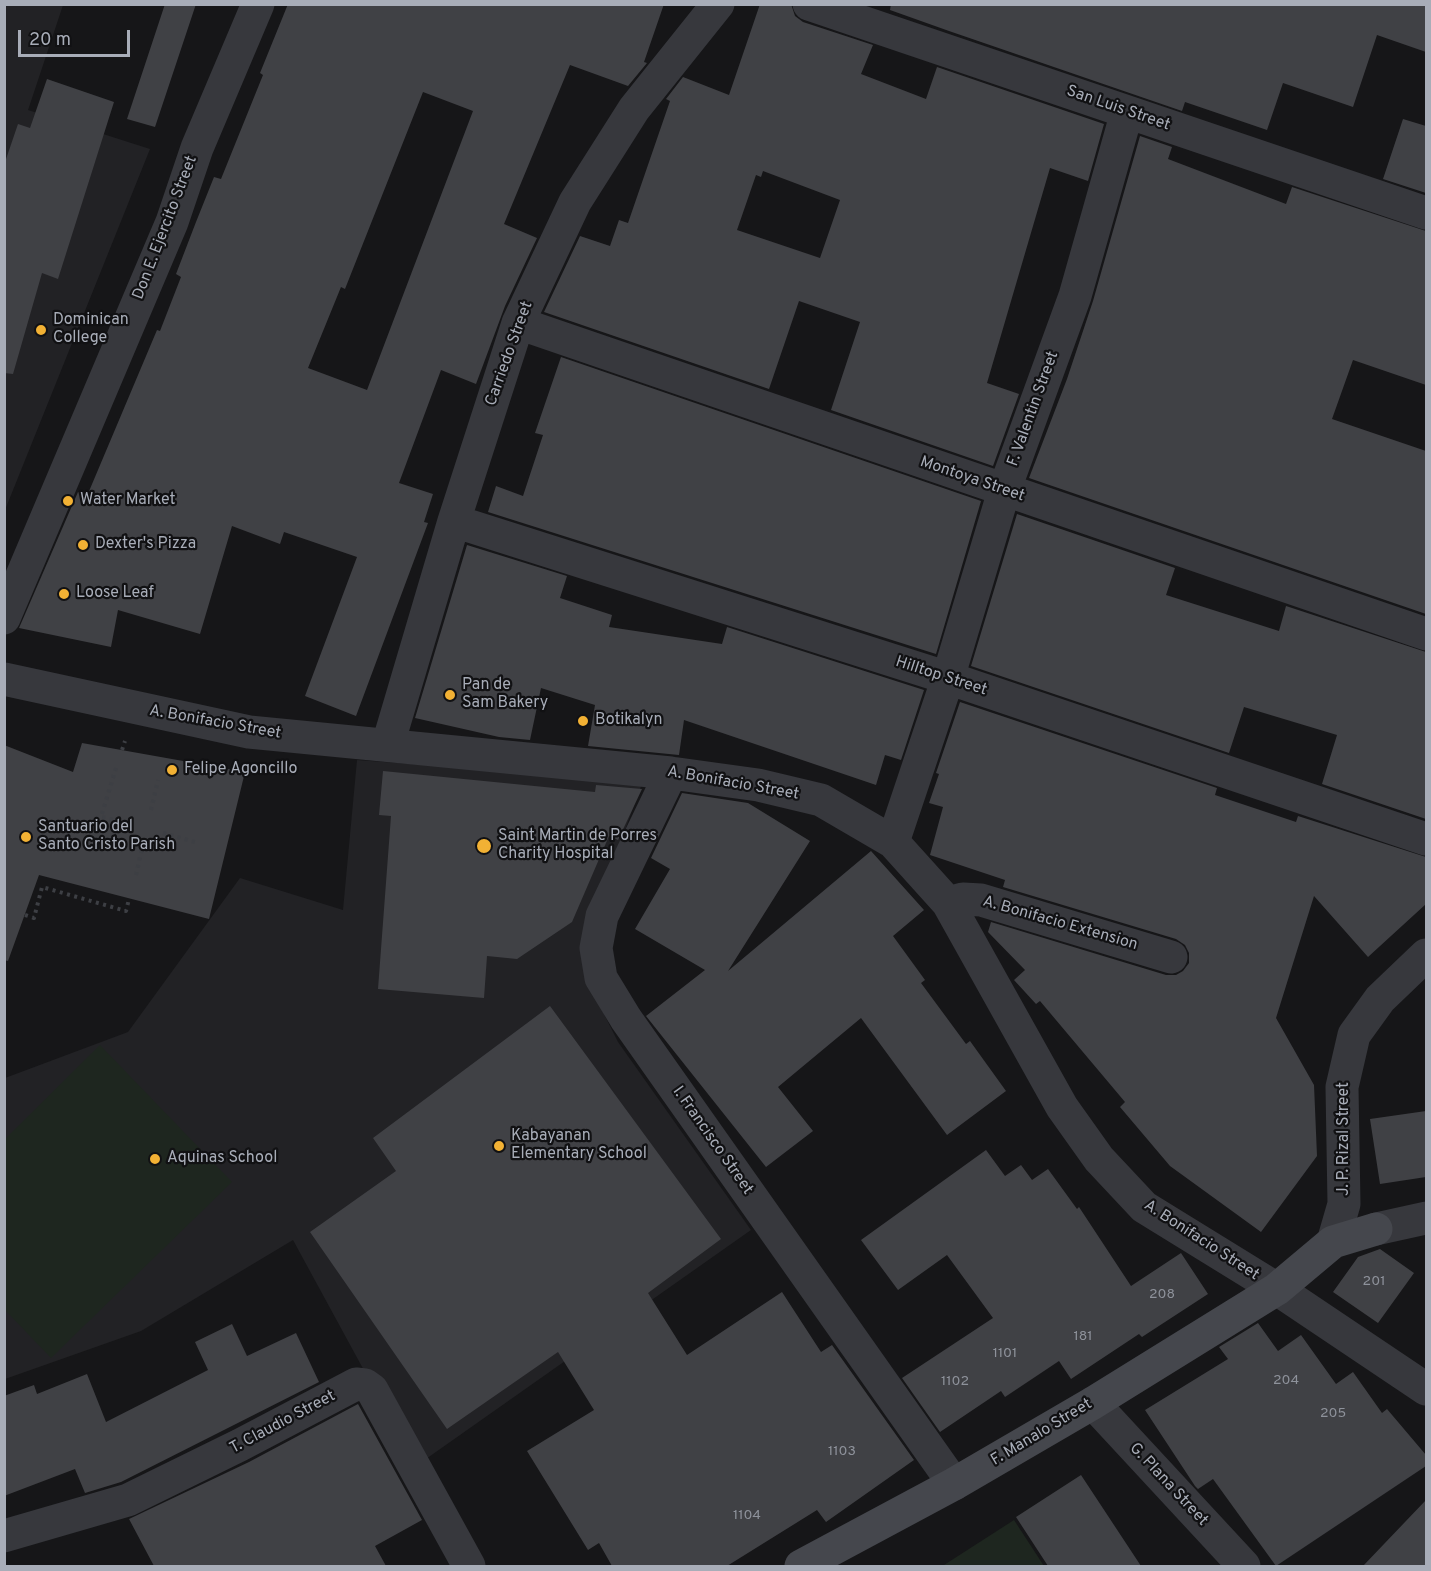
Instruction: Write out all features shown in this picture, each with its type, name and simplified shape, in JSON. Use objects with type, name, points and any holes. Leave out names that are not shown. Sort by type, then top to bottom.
[{"type":"street","name":"Don E. Ejercito Street","points":[[4,618],[172,222],[197,148],[258,4]]},
{"type":"street","name":"Carriedo Street","points":[[388,744],[454,521],[518,323],[575,202],[634,109],[718,4]]},
{"type":"street","name":"San Luis Street","points":[[809,4],[1426,213]]},
{"type":"street","name":"F. Valentin Street","points":[[893,842],[948,678],[1004,491],[1075,296],[1127,112]]},
{"type":"street","name":"Montoya Street","points":[[518,323],[1426,634]]},
{"type":"street","name":"Hilltop Street","points":[[454,521],[948,678],[1426,839]]},
{"type":"street","name":"A. Bonifacio Street","points":[[4,679],[249,732],[671,772],[758,785],[821,800],[893,842],[948,903],[1062,1107],[1098,1159],[1144,1207],[1277,1289],[1426,1389]]},
{"type":"street","name":"I. Francisco Street","points":[[671,772],[602,916],[596,948],[601,978],[626,1019],[954,1484]]},
{"type":"street","name":"A. Bonifacio Extension","points":[[948,903],[963,899],[981,900],[1171,957]]},
{"type":"street","name":"J. P. Rizal Street","points":[[1333,1242],[1344,1204],[1342,1087],[1353,1035],[1380,999],[1426,955]]},
{"type":"street","points":[[1333,1242],[1376,1229],[1426,1218]]},
{"type":"street","name":"F. Manalo Street","points":[[801,1566],[954,1484],[1093,1403],[1277,1289],[1333,1242]]},
{"type":"street","name":"T. Claudio Street","points":[[4,1536],[128,1500],[356,1384],[365,1385],[372,1390],[469,1566]]},
{"type":"street","name":"G. Plana Street","points":[[1093,1403],[1244,1566]]},
{"type":"path","points":[[116,768],[101,816],[132,824]]},
{"type":"path","points":[[151,810],[158,780]]},
{"type":"path","points":[[163,833],[195,842]]},
{"type":"path","points":[[136,875],[143,844]]},
{"type":"path","points":[[25,915],[34,918],[42,887],[126,911],[129,898]]},
{"type":"shaded area","name":"Dominican College","points":[[5,5],[63,5],[28,110],[150,149],[5,510]]},
{"type":"shaded area","points":[[357,760],[643,781],[590,925],[589,984],[618,1042],[751,1230],[416,1466],[293,1240],[141,1331],[5,1379],[5,1078],[128,1032],[240,878],[343,910]]},
{"type":"shaded area","points":[[100,1045],[232,1182],[51,1358],[5,1310],[5,1139]]},
{"type":"shaded area","points":[[1014,1520],[1044,1566],[944,1565]]},
{"type":"building","points":[[165,4],[196,4],[155,127],[127,119]]},
{"type":"building","points":[[288,4],[664,4],[644,62],[647,63],[628,86],[570,65],[504,224],[537,238],[505,306],[476,384],[441,370],[399,483],[433,494],[424,522],[428,523],[356,716],[305,696],[357,557],[284,532],[280,544],[232,526],[200,634],[118,610],[111,647],[19,628],[78,492],[87,496],[157,330],[160,331],[181,277],[176,274],[196,222],[214,177],[221,179],[263,75],[260,73]],"holes":[[[423,92],[473,111],[367,390],[308,368],[341,287],[345,289]]]},
{"type":"building","points":[[760,4],[791,4],[795,16],[803,22],[873,45],[861,74],[926,99],[937,67],[1104,124],[1088,181],[1050,168],[987,383],[1019,394],[993,466],[831,410],[860,322],[799,301],[769,389],[544,312],[580,236],[610,246],[619,220],[628,223],[670,101],[666,99],[683,77],[729,95]],"holes":[[[763,171],[840,200],[820,258],[737,230],[756,175],[761,177]]]},
{"type":"building","points":[[891,4],[1426,4],[1426,52],[1377,35],[1353,107],[1283,83],[1267,130],[1185,102],[1182,111],[890,10]]},
{"type":"building","points":[[47,79],[114,102],[58,279],[42,273],[13,374],[4,373],[4,165],[18,124],[30,128]]},
{"type":"building","points":[[1403,119],[1426,126],[1426,193],[1383,179]]},
{"type":"building","points":[[1140,136],[1172,147],[1168,159],[1286,204],[1292,187],[1426,231],[1426,385],[1353,360],[1332,419],[1426,451],[1426,614],[1029,478],[1067,379],[1093,301]]},
{"type":"building","points":[[561,357],[981,501],[936,654],[488,512],[496,486],[523,496],[543,435],[535,433]]},
{"type":"building","points":[[1017,514],[1175,568],[1166,595],[1279,631],[1286,606],[1426,652],[1426,819],[1322,784],[1337,735],[1244,707],[1229,753],[971,666]]},
{"type":"building","points":[[467,545],[567,576],[560,598],[612,615],[609,627],[722,644],[727,627],[924,690],[901,760],[885,755],[876,785],[684,720],[679,755],[588,746],[595,705],[541,688],[530,740],[499,737],[415,718]]},
{"type":"building","points":[[960,702],[1217,788],[1215,795],[1296,822],[1298,816],[1426,857],[1426,904],[1368,957],[1314,896],[1276,1018],[1314,1085],[1317,1156],[1261,1232],[1170,1166],[1120,1107],[1125,1102],[1040,1001],[1036,1004],[1014,980],[1025,970],[988,932],[991,922],[1166,975],[1176,975],[1183,971],[1189,963],[1189,953],[1185,945],[1176,939],[1003,887],[1005,880],[930,855],[943,807],[929,803],[939,774],[936,773]]},
{"type":"building","points":[[82,743],[245,772],[209,919],[39,875],[8,961],[4,960],[4,745],[73,772]]},
{"type":"building","name":"Saint Martin de Porres Charity Hospital","points":[[383,771],[595,792],[596,785],[642,789],[618,840],[609,836],[572,922],[517,959],[487,956],[484,998],[378,989],[391,816],[379,815]]},
{"type":"building","points":[[682,793],[748,803],[810,841],[728,971],[871,851],[924,910],[893,936],[925,980],[921,983],[966,1044],[970,1041],[1006,1091],[947,1135],[861,1018],[778,1087],[813,1131],[766,1167],[646,1016],[705,970],[635,929],[670,869],[651,858]]},
{"type":"building","points":[[550,1006],[721,1239],[648,1293],[687,1355],[782,1292],[821,1352],[832,1345],[914,1460],[826,1522],[817,1510],[727,1566],[612,1566],[599,1543],[588,1550],[527,1451],[594,1410],[558,1352],[447,1429],[310,1232],[396,1171],[373,1138]]},
{"type":"building","points":[[1426,1111],[1426,1177],[1380,1184],[1370,1119]]},
{"type":"building","points":[[986,1150],[1005,1176],[1021,1165],[1032,1180],[1048,1169],[1077,1209],[1079,1207],[1131,1286],[1181,1253],[1208,1294],[1142,1337],[1139,1334],[1071,1379],[1059,1361],[1005,1397],[1001,1391],[940,1432],[902,1378],[993,1318],[947,1255],[898,1290],[861,1240]]},
{"type":"building","points":[[1380,1249],[1414,1273],[1378,1323],[1333,1292],[1358,1257]]},
{"type":"building","points":[[1258,1323],[1278,1351],[1301,1335],[1336,1384],[1353,1372],[1382,1413],[1387,1409],[1426,1455],[1426,1466],[1276,1566],[1213,1479],[1198,1489],[1195,1486],[1145,1410],[1228,1359],[1219,1347]]},
{"type":"building","points":[[232,1324],[247,1356],[296,1333],[319,1382],[121,1482],[85,1493],[75,1469],[4,1496],[4,1396],[34,1385],[37,1394],[87,1374],[106,1422],[208,1370],[195,1342]]},
{"type":"building","points":[[358,1404],[422,1520],[375,1546],[386,1566],[154,1566],[129,1519],[249,1462]]},
{"type":"building","points":[[1081,1475],[1141,1566],[1048,1566],[1016,1517]]},
{"type":"building","points":[[1426,1500],[1426,1566],[1363,1566]]},
{"type":"place","name":"Dominican College","points":[[41,330]]},
{"type":"place","name":"Water Market","points":[[68,501]]},
{"type":"place","name":"Dexter's Pizza","points":[[83,545]]},
{"type":"place","name":"Loose Leaf","points":[[64,594]]},
{"type":"place","name":"Pan de Sam Bakery","points":[[450,695]]},
{"type":"place","name":"Botikalyn","points":[[583,721]]},
{"type":"place","name":"Felipe Agoncillo","points":[[172,770]]},
{"type":"place","name":"Santuario del Santo Cristo Parish","points":[[26,837]]},
{"type":"place","name":"Saint Martin de Porres Charity Hospital","points":[[484,846]]},
{"type":"place","name":"Kabayanan Elementary School","points":[[499,1146]]},
{"type":"place","name":"Aquinas School","points":[[155,1159]]}]
